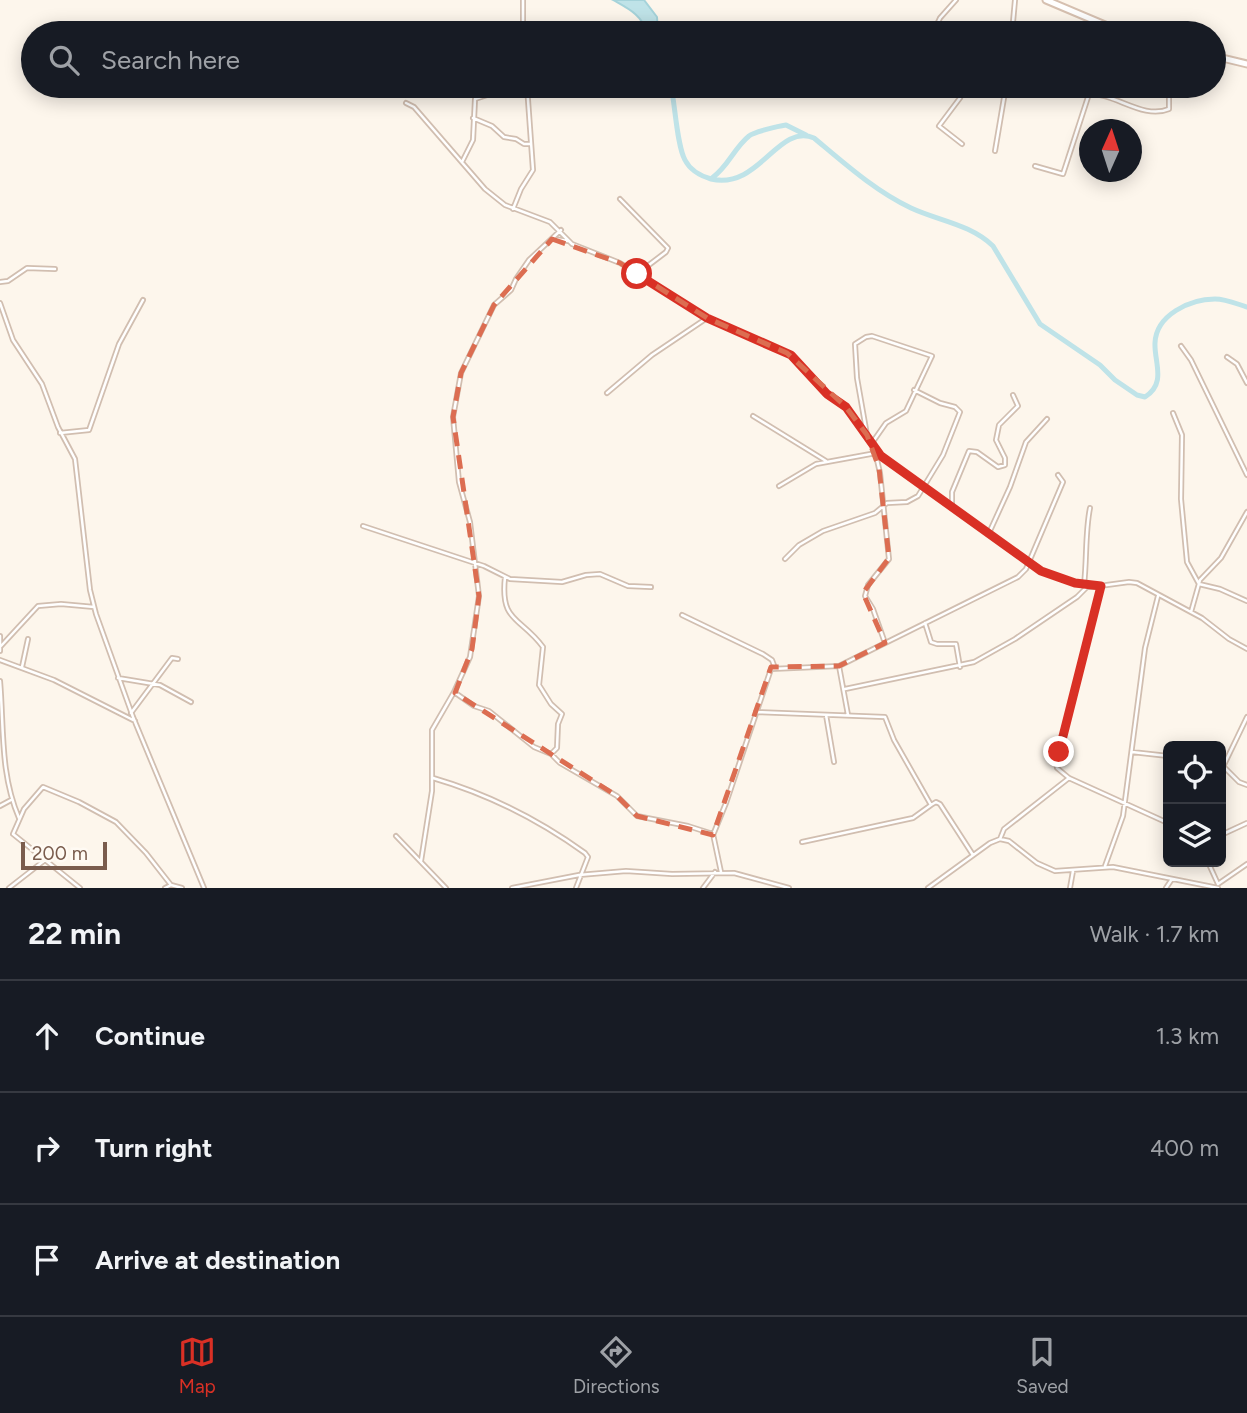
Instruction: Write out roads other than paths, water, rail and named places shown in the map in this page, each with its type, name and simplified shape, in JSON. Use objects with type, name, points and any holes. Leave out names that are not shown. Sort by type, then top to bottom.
[{"type":"street","points":[[523,0],[523,21]]},
{"type":"street","points":[[939,21],[956,0]]},
{"type":"street","points":[[1013,21],[1015,0]]},
{"type":"street","points":[[1046,0],[1096,21]]},
{"type":"street","points":[[1226,59],[1247,65]]},
{"type":"street","points":[[462,162],[473,140],[473,103],[476,98]]},
{"type":"street","points":[[513,209],[521,189],[534,170],[528,98]]},
{"type":"street","points":[[960,98],[939,126],[962,144]]},
{"type":"street","points":[[996,151],[1004,98]]},
{"type":"street","points":[[1035,166],[1063,174],[1088,98]]},
{"type":"street","points":[[1110,98],[1138,108],[1163,111],[1169,109],[1169,98]]},
{"type":"street","points":[[406,103],[414,107],[485,189],[513,209],[547,221],[561,230],[569,241]]},
{"type":"street","points":[[473,118],[492,126],[504,137],[531,144]]},
{"type":"street","points":[[620,199],[668,248],[637,274]]},
{"type":"street","points":[[421,861],[431,806],[432,730],[470,657],[479,593],[469,517],[460,482],[453,417],[461,370],[494,305],[510,292],[529,260],[561,230]]},
{"type":"street","points":[[552,239],[569,241],[589,252],[620,263],[707,318],[791,355],[827,394],[846,407],[872,443],[881,475],[889,559],[869,583],[865,596],[873,608],[885,643]]},
{"type":"street","points":[[0,282],[9,281],[27,268],[54,269]]},
{"type":"street","points":[[61,433],[89,430],[119,344],[143,300]]},
{"type":"street","points":[[0,303],[15,344],[42,384],[75,463],[94,607],[131,713],[204,888]]},
{"type":"street","points":[[607,393],[652,355],[707,318]]},
{"type":"street","points":[[867,435],[857,378],[856,342],[872,337],[932,357],[905,412],[886,423],[872,443]]},
{"type":"street","points":[[1181,346],[1191,360],[1247,475]]},
{"type":"street","points":[[1227,357],[1237,364],[1247,383]]},
{"type":"street","points":[[785,559],[810,537],[875,513],[887,503],[912,500],[925,488],[946,449],[960,412],[955,407],[914,390]]},
{"type":"street","points":[[952,506],[952,492],[968,451],[975,450],[998,467],[1006,464],[996,440],[999,425],[1018,406],[1013,395]]},
{"type":"street","points":[[1172,413],[1182,435],[1181,499],[1187,562],[1199,584],[1220,589],[1247,601]]},
{"type":"street","points":[[753,416],[825,461]]},
{"type":"street","points":[[989,533],[1010,487],[1026,442],[1047,419]]},
{"type":"street","points":[[874,448],[925,488],[1051,576],[1086,585],[1133,582],[1191,612],[1247,649]]},
{"type":"street","points":[[779,486],[807,467],[825,461],[876,453]]},
{"type":"street","points":[[721,872],[713,835],[770,670],[839,666],[1018,576],[1028,562],[1063,482],[1058,475]]},
{"type":"street","points":[[845,690],[970,664],[999,650],[1077,597],[1086,585],[1090,508]]},
{"type":"street","points":[[1191,612],[1203,576],[1221,558],[1247,512]]},
{"type":"street","points":[[363,526],[475,563],[513,579],[562,582],[600,574],[628,586],[651,587]]},
{"type":"street","points":[[505,575],[505,607],[544,648],[539,667],[539,685],[551,704],[562,714],[558,724],[557,748],[551,754]]},
{"type":"street","points":[[1101,586],[1056,761],[1059,771],[1069,778],[1163,820]]},
{"type":"street","points":[[1105,866],[1125,802],[1145,648],[1159,595]]},
{"type":"street","points":[[1,646],[38,606],[61,604],[94,607]]},
{"type":"street","points":[[682,615],[763,654],[772,660],[775,668]]},
{"type":"street","points":[[925,623],[931,642],[956,644],[960,667]]},
{"type":"street","points":[[0,636],[0,651]]},
{"type":"street","points":[[22,667],[28,639]]},
{"type":"street","points":[[131,713],[168,661],[172,658],[178,660]]},
{"type":"street","points":[[0,659],[66,685],[135,721]]},
{"type":"street","points":[[839,666],[848,715]]},
{"type":"street","points":[[118,678],[164,687],[191,702]]},
{"type":"street","points":[[0,681],[2,762],[11,800],[19,818]]},
{"type":"street","points":[[454,692],[474,706],[491,712],[530,744],[551,754],[560,763],[617,796],[641,818],[677,823],[713,835]]},
{"type":"street","points":[[756,712],[885,717],[894,740],[931,804]]},
{"type":"street","points":[[825,715],[834,762]]},
{"type":"street","points":[[1226,758],[1247,717]]},
{"type":"street","points":[[1132,752],[1163,755]]},
{"type":"street","points":[[1226,767],[1240,782],[1247,785]]},
{"type":"street","points":[[433,778],[519,811],[550,828],[588,855],[576,888]]},
{"type":"street","points":[[1000,839],[1004,829],[1069,778]]},
{"type":"street","points":[[80,888],[13,834],[19,818],[40,789],[46,787],[116,822],[146,853],[171,885],[182,888]]},
{"type":"street","points":[[0,806],[11,800]]},
{"type":"street","points":[[802,842],[913,818],[936,802],[940,804],[973,855]]},
{"type":"street","points":[[1226,833],[1247,823]]},
{"type":"street","points":[[396,836],[446,888]]},
{"type":"street","points":[[928,888],[989,843],[1000,839],[1013,843],[1046,868],[1055,871],[1105,866],[1218,887],[1247,864]]},
{"type":"street","points":[[9,888],[45,860]]},
{"type":"street","points":[[1210,867],[1218,887]]},
{"type":"street","points":[[1070,888],[1073,870]]},
{"type":"street","points":[[512,888],[579,875],[626,871],[672,874],[721,872],[789,888]]},
{"type":"street","points":[[703,888],[715,872]]},
{"type":"street","points":[[1166,888],[1172,878]]},
{"type":"street","points":[[166,888],[171,885]]},
{"type":"water","points":[[613,0],[644,0],[657,21],[641,21]]},
{"type":"waterway","points":[[673,98],[682,154],[687,164],[696,172],[711,179],[728,180],[743,175],[789,140],[801,136],[814,138],[860,176],[898,201],[964,228],[993,246],[1040,324],[1100,365],[1115,380],[1137,395],[1145,397],[1156,385],[1157,333],[1161,324],[1176,310],[1195,302],[1215,299],[1247,307]]},
{"type":"waterway","points":[[712,178],[751,134],[786,125],[806,135]]}]
